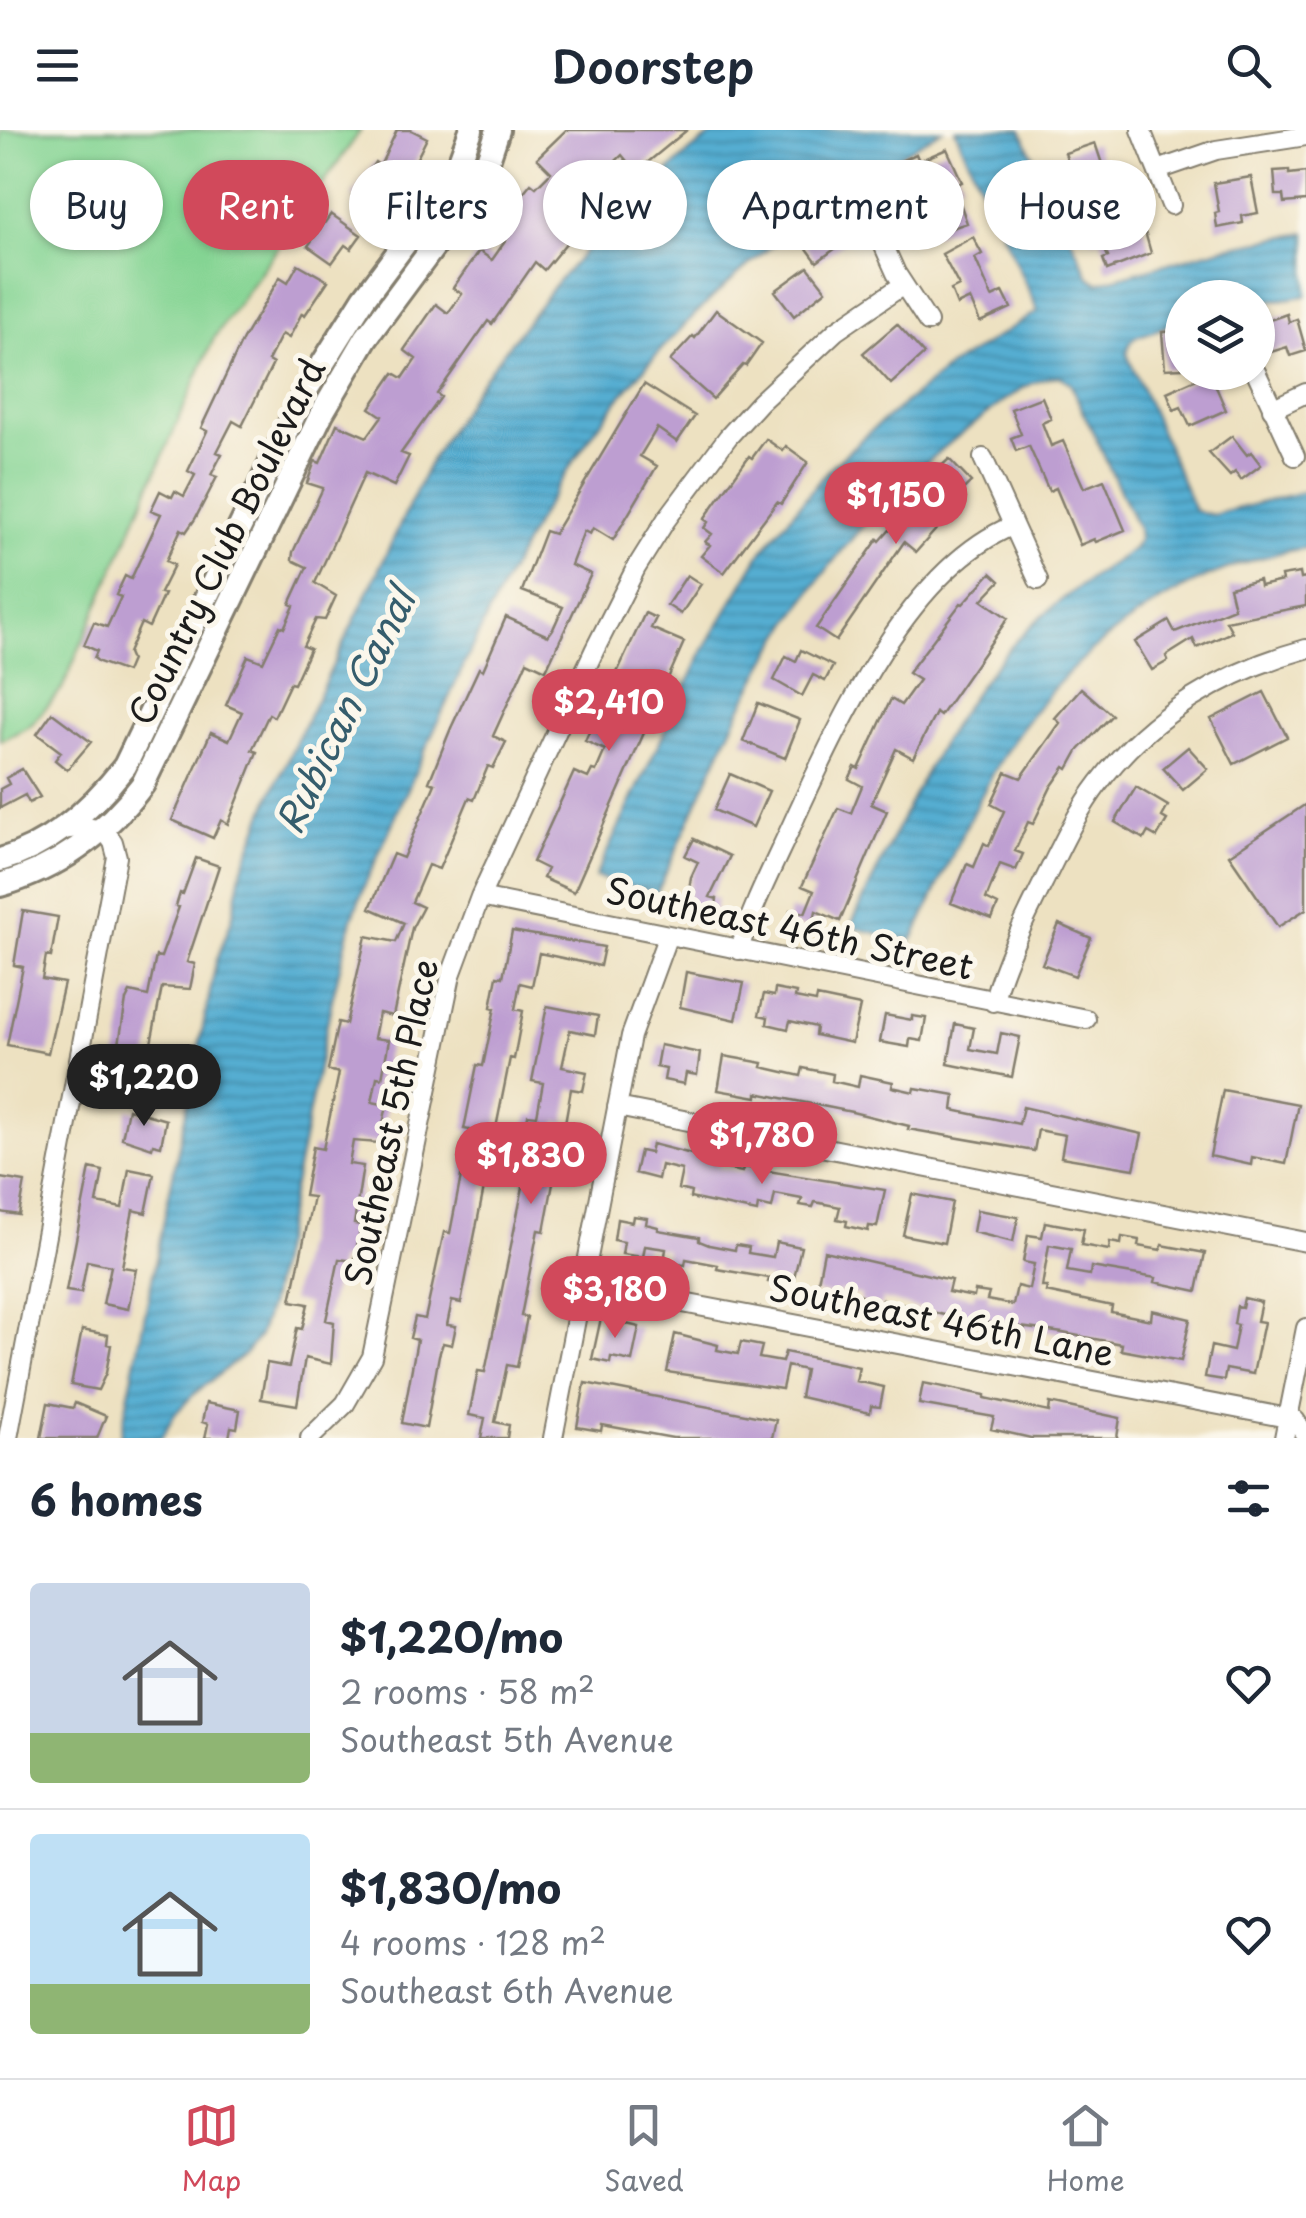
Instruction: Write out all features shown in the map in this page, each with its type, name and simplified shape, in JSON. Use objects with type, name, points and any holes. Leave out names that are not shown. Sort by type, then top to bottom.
[{"type":"main road","name":"Country Club Boulevard","points":[[0,860],[59,831],[106,791],[133,753],[294,412],[364,298],[453,179],[471,130]]},
{"type":"main road","name":"Country Club Boulevard","points":[[0,885],[62,860],[104,830],[134,796],[158,758],[316,424],[366,338],[472,195],[498,130]]},
{"type":"main road","points":[[294,412],[316,424]]},
{"type":"main road","points":[[232,542],[254,553]]},
{"type":"street","points":[[1141,130],[1171,204]]},
{"type":"street","points":[[1158,170],[1216,150],[1306,136]]},
{"type":"street","points":[[886,250],[902,285],[928,322]]},
{"type":"street","name":"Southeast 5th Place","points":[[310,1438],[345,1404],[372,1357],[448,987],[480,898],[636,568],[666,520],[728,437],[760,402],[836,331],[902,285]]},
{"type":"street","points":[[1264,390],[1295,456]]},
{"type":"street","points":[[1272,409],[1306,393]]},
{"type":"street","points":[[983,458],[1038,580]]},
{"type":"street","points":[[739,950],[766,878],[832,737],[870,670],[915,609],[966,554],[1012,526]]},
{"type":"street","points":[[993,1002],[1000,976],[1030,908],[1068,833],[1108,772],[1155,724],[1208,688],[1266,661],[1306,649]]},
{"type":"street","points":[[8,1438],[117,858],[113,842],[104,830],[84,826],[59,831]]},
{"type":"street","name":"Southeast 46th Street","points":[[480,898],[1086,1019]]},
{"type":"street","points":[[552,1438],[630,1036],[668,936]]},
{"type":"street","points":[[617,1107],[1306,1242]]},
{"type":"street","name":"Southeast 46th Lane","points":[[583,1284],[1288,1418]]},
{"type":"street","points":[[1284,1438],[1306,1328]]},
{"type":"street","points":[[1288,1418],[1295,1420],[1306,1436]]},
{"type":"green space","points":[[0,130],[361,130],[329,175],[329,160],[183,160],[183,250],[276,250],[214,338],[62,689],[30,726],[0,741]]},
{"type":"water","name":"Rubican Canal","points":[[719,130],[942,130],[893,160],[707,160],[707,250],[766,250],[664,347],[576,457],[538,519],[449,698],[352,919],[269,1306],[259,1336],[245,1354],[195,1393],[175,1414],[161,1438],[120,1438],[216,962],[232,919],[241,872],[270,797],[431,460],[474,391],[586,250],[687,250],[687,160],[681,160]]},
{"type":"water","points":[[955,130],[1021,130],[1035,160],[984,160],[984,193]]},
{"type":"water","points":[[1306,233],[1306,296],[1275,301],[1275,280],[1165,280],[1165,327],[1136,337],[1127,354],[1195,511],[1213,515],[1306,491],[1306,548],[1212,575],[1126,623],[1088,654],[1022,728],[995,770],[912,941],[850,927],[929,766],[976,690],[1035,622],[1133,549],[1139,540],[1138,529],[1070,383],[1060,376],[1037,381],[1004,401],[922,466],[852,538],[811,591],[772,651],[736,718],[657,893],[595,877],[704,649],[762,551],[827,471],[868,433],[949,367],[1038,311],[1010,250],[1077,250],[1089,277],[1098,283],[1226,247]]},
{"type":"building","points":[[397,130],[411,130],[427,138],[416,160],[383,160]]},
{"type":"building","points":[[566,130],[687,130],[651,160],[626,160],[622,155],[617,160],[543,160],[543,164],[537,158]]},
{"type":"building","points":[[1095,143],[1101,160],[1067,160],[1065,153]]},
{"type":"building","points":[[947,149],[952,160],[921,160]]},
{"type":"building","points":[[1289,170],[1289,174],[1306,172],[1306,201],[1284,203],[1283,195],[1276,195],[1274,171]]},
{"type":"building","points":[[1251,177],[1258,213],[1242,216],[1243,223],[1217,228],[1215,213],[1219,212],[1214,183]]},
{"type":"building","points":[[543,180],[543,250],[560,250],[544,270],[535,262],[492,324],[488,321],[401,453],[409,456],[394,486],[365,473],[315,583],[336,596],[325,620],[316,619],[303,646],[310,649],[294,684],[290,683],[274,717],[269,714],[252,750],[257,752],[228,824],[221,820],[213,838],[172,820],[211,732],[229,740],[242,712],[226,705],[248,656],[263,662],[294,606],[290,604],[307,567],[292,560],[293,552],[323,488],[307,483],[315,461],[320,463],[337,424],[367,437],[382,416],[370,408],[394,373],[403,378],[416,359],[404,350],[436,304],[448,313],[462,294],[453,288],[479,251],[492,260],[499,250],[523,250],[523,193],[531,183],[536,187]]},
{"type":"building","points":[[331,214],[349,227],[349,248],[345,245],[332,263],[314,250],[329,250]]},
{"type":"building","points":[[973,237],[982,254],[975,258],[992,297],[1003,292],[1011,308],[980,322],[970,299],[957,305],[951,290],[959,286],[942,254],[964,250],[964,242]]},
{"type":"building","points":[[808,250],[833,250],[817,262]]},
{"type":"building","points":[[1105,250],[1151,253],[1107,270],[1103,259],[1108,257]]},
{"type":"building","points":[[298,264],[328,281],[305,315],[302,313],[289,338],[282,334],[268,361],[273,364],[242,426],[233,421],[217,452],[222,454],[211,475],[217,477],[186,532],[181,529],[166,561],[174,565],[160,593],[164,594],[149,627],[141,623],[128,653],[131,660],[126,672],[99,662],[94,658],[97,651],[84,645],[94,622],[107,627],[121,597],[116,595],[125,576],[131,579],[161,514],[151,510],[160,491],[172,497],[175,491],[184,496],[195,475],[188,471],[207,431],[201,428],[243,339],[280,277],[288,282]]},
{"type":"building","points":[[808,267],[826,290],[794,316],[775,291]]},
{"type":"building","points":[[716,310],[762,343],[746,366],[713,399],[670,361],[695,338]]},
{"type":"building","points":[[1287,314],[1289,322],[1297,319],[1306,351],[1290,356],[1287,347],[1275,351],[1275,318]]},
{"type":"building","points":[[897,324],[924,354],[891,384],[863,353]]},
{"type":"building","points":[[644,384],[695,416],[677,442],[657,428],[640,456],[657,466],[613,540],[593,528],[590,534],[584,531],[571,565],[591,574],[546,670],[527,661],[493,736],[506,742],[493,768],[488,766],[474,800],[469,798],[439,869],[428,865],[412,902],[423,907],[412,928],[393,1016],[379,1013],[374,1038],[389,1040],[382,1078],[377,1077],[372,1102],[387,1105],[379,1143],[353,1141],[349,1164],[363,1166],[354,1224],[361,1225],[354,1261],[339,1259],[326,1320],[334,1322],[331,1364],[305,1358],[297,1405],[261,1399],[267,1363],[289,1367],[297,1328],[302,1329],[308,1304],[291,1301],[313,1197],[304,1196],[313,1147],[323,1149],[339,1073],[328,1070],[338,1022],[346,1024],[366,936],[396,942],[404,923],[370,908],[393,854],[403,858],[435,784],[429,782],[451,728],[506,617],[548,636],[553,629],[563,607],[522,591],[545,531],[554,534]]},
{"type":"building","points":[[1217,390],[1226,410],[1190,426],[1181,407],[1174,410],[1167,392]]},
{"type":"building","points":[[1042,397],[1051,419],[1042,423],[1051,446],[1063,441],[1084,488],[1104,480],[1125,530],[1080,545],[1056,488],[1049,491],[1029,446],[1016,451],[1011,438],[1021,434],[1011,409]]},
{"type":"building","points":[[1232,436],[1261,465],[1241,480],[1235,472],[1230,476],[1209,453]]},
{"type":"building","points":[[766,439],[783,451],[786,446],[808,462],[781,504],[777,502],[724,573],[701,556],[710,545],[705,542],[712,534],[704,528],[708,522],[704,519],[749,456],[752,458]]},
{"type":"building","points":[[949,459],[971,482],[952,500],[961,509],[950,519],[948,516],[916,552],[904,542],[836,641],[816,628],[878,539],[903,515],[914,525],[934,502],[925,493],[935,484],[928,478]]},
{"type":"building","points":[[991,573],[1000,581],[982,600],[1008,618],[940,716],[936,713],[913,758],[896,749],[871,804],[887,811],[840,921],[816,911],[812,929],[787,924],[790,910],[805,913],[814,891],[802,886],[838,808],[851,813],[862,786],[849,779],[855,767],[859,769],[891,699],[901,705],[919,680],[908,673],[961,603]]},
{"type":"building","points":[[1300,573],[1301,579],[1306,578],[1306,606],[1226,621],[1232,632],[1197,648],[1193,639],[1152,670],[1135,642],[1169,621],[1175,632],[1234,608],[1229,587],[1259,580],[1260,586],[1282,581],[1281,576]]},
{"type":"building","points":[[687,575],[701,584],[681,614],[667,605]]},
{"type":"building","points":[[645,613],[656,618],[651,628],[684,642],[574,892],[543,878],[547,869],[533,862],[574,772],[588,778],[592,770],[596,771],[605,750],[585,741]]},
{"type":"building","points":[[801,650],[833,666],[825,681],[813,675],[802,696],[774,680],[786,656],[796,661]]},
{"type":"building","points":[[1081,688],[1112,715],[1078,751],[1068,769],[1065,767],[1033,824],[1028,822],[1015,851],[1023,854],[1016,870],[1000,864],[986,899],[998,905],[992,919],[951,903],[967,864],[974,867],[984,843],[989,846],[1004,811],[991,804],[1006,772],[1021,778],[1060,723],[1055,718]]},
{"type":"building","points":[[1264,692],[1287,737],[1234,764],[1211,719]]},
{"type":"building","points":[[758,703],[800,720],[785,758],[743,741]]},
{"type":"building","points":[[52,713],[91,742],[67,770],[55,760],[61,752],[37,734]]},
{"type":"building","points":[[1188,747],[1208,769],[1183,790],[1163,768]]},
{"type":"building","points":[[22,769],[40,797],[29,803],[25,795],[0,808],[0,789],[9,784],[6,778]]},
{"type":"building","points":[[730,774],[769,791],[753,827],[714,810]]},
{"type":"building","points":[[1136,787],[1168,806],[1162,817],[1167,820],[1157,837],[1148,832],[1144,839],[1115,822]]},
{"type":"building","points":[[1306,804],[1306,909],[1278,927],[1229,855]]},
{"type":"building","points":[[694,839],[730,856],[710,897],[717,899],[714,917],[685,913],[691,877],[698,862],[685,856]]},
{"type":"building","points":[[196,858],[219,866],[187,962],[195,964],[190,989],[162,987],[140,1100],[111,1094],[126,1000],[130,992],[148,996],[156,956],[161,957],[179,907],[176,906],[180,893],[183,894]]},
{"type":"building","points":[[23,911],[58,917],[51,957],[46,956],[42,979],[64,983],[48,1053],[7,1045],[23,967],[14,965]]},
{"type":"building","points":[[1059,924],[1091,938],[1075,976],[1042,964]]},
{"type":"building","points":[[512,931],[604,947],[600,966],[539,953],[532,986],[520,983],[515,1009],[523,1011],[514,1059],[510,1058],[461,1303],[452,1301],[447,1325],[456,1326],[452,1345],[443,1343],[439,1355],[426,1428],[402,1423],[417,1340],[410,1338],[415,1317],[425,1319],[444,1232],[450,1233],[470,1130],[464,1129],[477,1065],[483,1066],[497,976],[503,977]]},
{"type":"building","points":[[686,972],[744,983],[736,1020],[680,1007]]},
{"type":"building","points":[[775,989],[796,993],[795,998],[816,1002],[817,997],[860,1006],[852,1043],[815,1035],[816,1027],[790,1021],[788,1029],[767,1024],[768,1017],[759,1015],[764,994],[774,996]]},
{"type":"building","points":[[547,1006],[598,1016],[595,1035],[570,1030],[562,1067],[587,1072],[583,1091],[571,1089],[565,1123],[557,1121],[551,1150],[559,1152],[544,1231],[538,1230],[521,1316],[527,1317],[517,1367],[507,1365],[495,1422],[509,1425],[507,1438],[481,1438],[485,1418],[469,1415],[478,1371],[485,1372],[531,1148],[522,1146],[528,1115],[537,1116],[543,1083],[532,1081]]},
{"type":"building","points":[[885,1015],[912,1020],[912,1016],[926,1018],[922,1041],[910,1039],[909,1047],[880,1042]]},
{"type":"building","points":[[955,1024],[974,1028],[970,1049],[997,1054],[1001,1033],[1020,1037],[1012,1077],[948,1064]]},
{"type":"building","points":[[660,1045],[700,1053],[697,1075],[686,1073],[684,1084],[664,1080],[666,1069],[656,1067]]},
{"type":"building","points":[[724,1056],[763,1063],[762,1067],[801,1076],[803,1068],[833,1074],[832,1081],[858,1087],[860,1075],[893,1082],[892,1087],[914,1092],[915,1088],[955,1095],[953,1110],[1019,1124],[1023,1107],[1142,1134],[1134,1169],[1061,1157],[1065,1135],[1038,1130],[1034,1151],[908,1129],[909,1126],[852,1112],[757,1093],[757,1097],[718,1090]]},
{"type":"building","points":[[1223,1090],[1298,1104],[1286,1164],[1252,1157],[1251,1165],[1210,1156]]},
{"type":"building","points":[[128,1109],[166,1120],[161,1146],[153,1144],[152,1148],[122,1138]]},
{"type":"building","points":[[652,1144],[719,1161],[718,1167],[742,1172],[744,1167],[885,1190],[877,1227],[869,1226],[868,1231],[846,1226],[847,1221],[837,1219],[840,1207],[815,1202],[813,1207],[800,1205],[802,1199],[775,1194],[772,1208],[758,1205],[757,1212],[690,1198],[691,1192],[678,1189],[682,1170],[661,1165],[658,1179],[635,1173],[640,1151],[650,1153]]},
{"type":"building","points":[[90,1168],[103,1171],[97,1203],[122,1208],[129,1169],[154,1174],[146,1213],[133,1210],[122,1267],[136,1269],[128,1309],[103,1304],[111,1266],[87,1261],[81,1293],[66,1291]]},
{"type":"building","points":[[0,1178],[25,1182],[19,1215],[0,1212]]},
{"type":"building","points":[[912,1194],[952,1202],[944,1243],[903,1235]]},
{"type":"building","points":[[977,1210],[1018,1217],[1013,1242],[973,1232]]},
{"type":"building","points":[[633,1216],[647,1218],[646,1224],[658,1230],[699,1237],[699,1241],[709,1245],[735,1250],[736,1245],[749,1247],[748,1253],[773,1257],[776,1242],[801,1247],[793,1282],[768,1282],[769,1278],[686,1259],[685,1265],[664,1262],[666,1249],[645,1246],[643,1257],[622,1254],[624,1242],[614,1240],[617,1219],[632,1222]]},
{"type":"building","points":[[1045,1222],[1084,1229],[1081,1245],[1109,1250],[1110,1242],[1121,1244],[1122,1237],[1139,1240],[1138,1246],[1161,1250],[1162,1245],[1205,1253],[1197,1291],[1155,1282],[1156,1278],[1091,1267],[1090,1275],[1067,1271],[1071,1249],[1049,1245],[1042,1287],[1047,1287],[1046,1292],[1112,1306],[1111,1312],[1151,1320],[1152,1310],[1190,1319],[1181,1361],[1121,1350],[1122,1344],[956,1318],[882,1299],[881,1306],[860,1302],[861,1295],[839,1291],[838,1296],[816,1292],[824,1251],[951,1280],[948,1292],[974,1297],[975,1291],[989,1293],[987,1300],[1013,1305],[1017,1286],[1029,1289],[1034,1264],[1023,1262],[1028,1235],[1042,1237]]},
{"type":"building","points":[[1244,1298],[1261,1302],[1257,1321],[1264,1322],[1253,1374],[1226,1369],[1224,1380],[1205,1377],[1211,1346],[1233,1351],[1237,1306],[1242,1307]]},
{"type":"building","points":[[601,1318],[639,1327],[632,1361],[611,1357],[610,1363],[592,1359]]},
{"type":"building","points":[[82,1330],[108,1335],[107,1344],[111,1345],[98,1390],[71,1385]]},
{"type":"building","points":[[675,1334],[738,1354],[741,1342],[762,1346],[759,1358],[782,1362],[785,1352],[859,1367],[856,1381],[884,1387],[880,1407],[871,1406],[870,1413],[800,1397],[805,1370],[787,1366],[782,1389],[667,1372]]},
{"type":"building","points":[[585,1383],[776,1420],[772,1438],[673,1438],[602,1425],[601,1431],[577,1427]]},
{"type":"building","points":[[923,1383],[1049,1412],[1050,1403],[1120,1418],[1117,1438],[1031,1438],[991,1429],[994,1417],[919,1404]]},
{"type":"building","points":[[48,1403],[73,1408],[75,1403],[106,1416],[97,1438],[41,1438]]},
{"type":"building","points":[[206,1403],[240,1410],[237,1428],[231,1427],[229,1438],[205,1438],[208,1424],[202,1422]]}]
